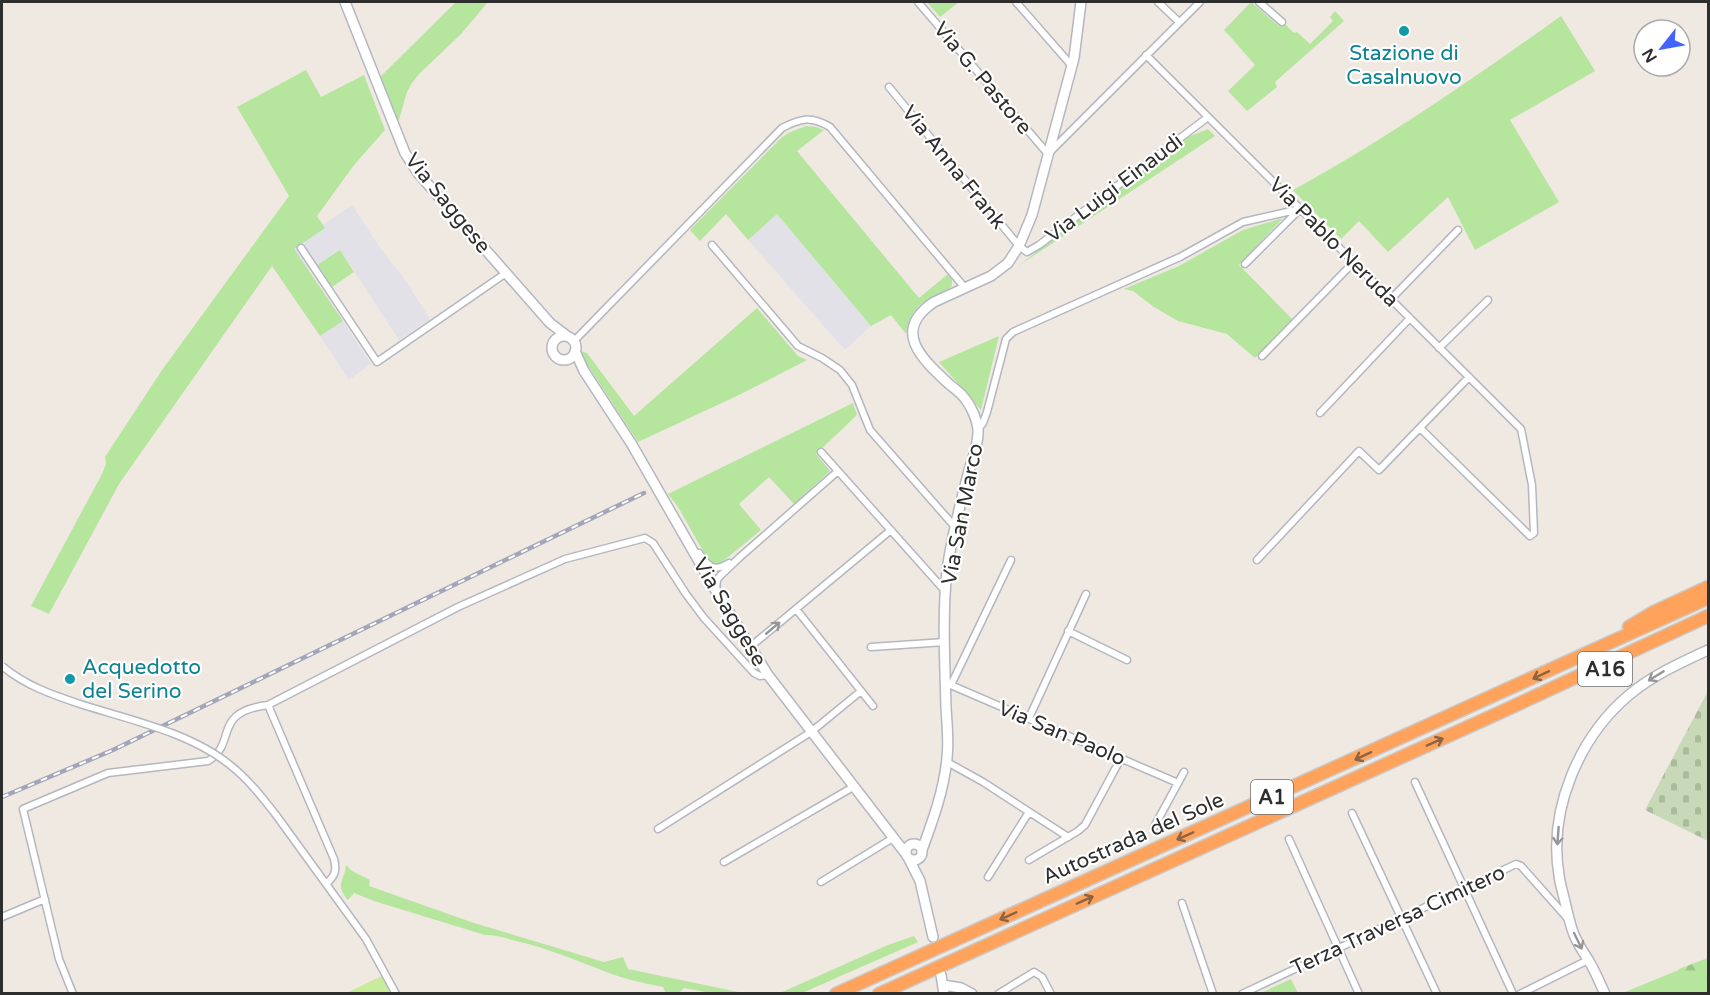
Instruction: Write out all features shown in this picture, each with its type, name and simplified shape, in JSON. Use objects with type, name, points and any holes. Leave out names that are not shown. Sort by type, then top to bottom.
[{"type":"highway","points":[[1562,665],[1654,612],[1708,587]]},
{"type":"highway","name":"Autostrada del Sole","points":[[836,993],[1708,598]]},
{"type":"highway","name":"Autostrada del Sole","points":[[879,993],[1708,616]]},
{"type":"highway","name":"A16","points":[[1501,712],[1708,625]]},
{"type":"main road","name":"Via Saggese","points":[[345,2],[405,153],[418,173],[550,323],[572,343],[585,371],[631,443],[716,591],[768,675],[894,839],[914,851],[920,881]]},
{"type":"main road","name":"Via San Marco","points":[[914,851],[931,826],[941,794],[947,762],[948,684],[945,642],[948,564],[976,447],[978,429],[974,414],[966,399],[918,351],[912,332],[920,312],[926,307],[991,276],[1008,263],[1019,246],[1032,215],[1072,66],[1081,2]]},
{"type":"main road","points":[[550,323],[554,340],[552,352],[557,357],[585,371]]},
{"type":"main road","points":[[554,340],[560,336],[572,343],[574,354],[568,359],[561,359]]},
{"type":"main road","points":[[1605,993],[1575,937],[1558,875],[1559,823],[1567,790],[1584,749],[1597,730],[1629,696],[1671,667],[1708,650]]},
{"type":"main road","points":[[914,851],[933,937]]},
{"type":"main road","points":[[942,984],[972,993]]},
{"type":"street","name":"Via G. Pastore","points":[[918,2],[1048,154]]},
{"type":"street","points":[[1016,2],[1072,66]]},
{"type":"street","points":[[1158,2],[1179,22]]},
{"type":"street","points":[[1048,154],[1200,2]]},
{"type":"street","points":[[1259,2],[1282,22]]},
{"type":"street","name":"Via Pablo Neruda","points":[[1146,56],[1521,429],[1532,485],[1534,533],[1530,536],[1420,428]]},
{"type":"street","name":"Via Anna Frank","points":[[889,87],[1019,246]]},
{"type":"street","name":"Via Luigi Einaudi","points":[[1019,246],[1027,252],[1039,245],[1208,117]]},
{"type":"street","points":[[572,343],[782,128],[802,119],[817,120],[830,127],[965,288]]},
{"type":"street","points":[[1245,264],[1300,209]]},
{"type":"street","points":[[978,429],[987,412],[1006,339],[1013,332],[1180,257],[1243,222],[1300,209]]},
{"type":"street","points":[[1391,299],[1458,230]]},
{"type":"street","points":[[712,245],[798,346],[840,370],[856,393],[870,430],[955,528]]},
{"type":"street","points":[[301,248],[377,363],[506,273]]},
{"type":"street","points":[[1262,356],[1354,262]]},
{"type":"street","points":[[1440,348],[1488,300]]},
{"type":"street","points":[[1320,413],[1410,318]]},
{"type":"street","points":[[1257,560],[1359,451],[1379,470],[1469,377]]},
{"type":"street","points":[[821,452],[946,593]]},
{"type":"street","points":[[716,591],[717,580],[740,557],[838,471]]},
{"type":"street","points":[[664,502],[680,522],[708,566],[720,568],[740,557]]},
{"type":"street","points":[[750,647],[891,530]]},
{"type":"street","points":[[73,993],[59,959],[23,809],[108,773],[208,761],[216,756],[221,748],[233,717],[250,709],[268,705],[458,608],[565,559],[645,538],[653,543],[704,618],[737,655],[754,673],[760,676],[768,675]]},
{"type":"street","points":[[948,684],[1011,560]]},
{"type":"street","points":[[1029,718],[1086,594]]},
{"type":"street","points":[[796,609],[873,706]]},
{"type":"street","points":[[1068,631],[1127,660]]},
{"type":"street","points":[[871,647],[945,642]]},
{"type":"street","points":[[2,666],[17,678],[46,693],[177,736],[219,756],[244,777],[276,815],[366,939],[396,993]]},
{"type":"street","name":"Via San Paolo","points":[[948,684],[1178,783]]},
{"type":"street","points":[[658,829],[811,732],[861,691]]},
{"type":"street","points":[[268,705],[334,859],[337,870],[326,884]]},
{"type":"street","points":[[1029,860],[1085,825],[1120,758]]},
{"type":"street","points":[[947,762],[983,782],[1068,837]]},
{"type":"street","points":[[1154,827],[1184,772]]},
{"type":"street","points":[[1415,782],[1513,993]]},
{"type":"street","points":[[724,862],[853,787]]},
{"type":"street","points":[[987,877],[1029,812]]},
{"type":"street","points":[[1352,813],[1437,993]]},
{"type":"street","points":[[821,882],[894,839]]},
{"type":"street","points":[[1288,839],[1359,993]]},
{"type":"street","name":"Terza Traversa Cimitero","points":[[1242,993],[1516,864],[1521,866],[1570,921]]},
{"type":"street","points":[[2,917],[45,899]]},
{"type":"street","points":[[1182,903],[1213,993]]},
{"type":"street","points":[[1520,993],[1588,960]]},
{"type":"street","points":[[998,993],[1035,972],[1042,977],[1051,993]]},
{"type":"shaded area","points":[[352,205],[430,319],[399,340],[340,250],[308,271],[293,249]]},
{"type":"shaded area","points":[[777,214],[871,326],[845,350],[748,240]]},
{"type":"shaded area","points":[[343,321],[371,364],[349,380],[320,336]]},
{"type":"green space","points":[[456,2],[488,2],[461,34],[412,83],[398,123],[380,77]]},
{"type":"green space","points":[[927,2],[959,2],[940,17]]},
{"type":"green space","points":[[1251,2],[1279,26],[1284,23],[1310,44],[1333,21],[1330,17],[1335,11],[1344,21],[1275,82],[1277,87],[1247,111],[1228,91],[1255,65],[1224,30]]},
{"type":"green space","points":[[1561,16],[1595,71],[1510,120],[1559,202],[1475,250],[1448,197],[1388,252],[1359,221],[1341,239],[1293,190],[1396,129]]},
{"type":"green space","points":[[306,70],[321,97],[364,75],[385,130],[354,165],[317,216],[325,228],[294,249],[343,321],[320,336],[272,266],[119,484],[49,614],[31,606],[102,474],[106,464],[105,457],[162,370],[289,196],[237,107]]},
{"type":"green space","points":[[806,126],[824,130],[797,151],[919,298],[948,274],[952,280],[950,288],[924,302],[915,311],[909,321],[906,334],[891,315],[871,326],[777,214],[748,240],[726,214],[700,241],[690,230],[780,139]]},
{"type":"green space","points":[[1208,129],[1215,136],[1018,266],[1186,138]]},
{"type":"green space","points":[[1283,218],[1239,265],[1293,320],[1255,358],[1227,334],[1178,321],[1133,291],[1124,289],[1179,266],[1243,230]]},
{"type":"green space","points":[[340,250],[354,272],[332,287],[317,265]]},
{"type":"green space","points":[[757,308],[798,356],[807,360],[638,442],[581,355],[580,351],[587,353],[634,416]]},
{"type":"green space","points":[[999,336],[981,410],[939,362]]},
{"type":"green space","points":[[853,403],[857,415],[816,454],[830,471],[794,504],[769,477],[739,504],[761,530],[721,563],[715,564],[710,561],[668,494]]},
{"type":"green space","points":[[1708,691],[1708,841],[1645,810]]},
{"type":"green space","points":[[346,865],[352,871],[370,880],[369,886],[474,923],[604,962],[623,957],[628,969],[743,993],[711,993],[684,988],[679,993],[666,993],[663,987],[618,976],[539,947],[485,935],[354,893],[348,900],[341,886]]},
{"type":"green space","points":[[914,936],[918,942],[802,993],[780,993],[888,945]]},
{"type":"green space","points":[[1708,958],[1708,993],[1620,994]]},
{"type":"green space","points":[[1708,958],[1708,977],[1682,991],[1679,969]]},
{"type":"green space","points":[[382,976],[390,993],[346,993]]},
{"type":"green space","points":[[1291,979],[1298,993],[1261,993]]},
{"type":"railway","points":[[2,797],[113,750],[644,493]]},
{"type":"place","name":"Stazione di Casalnuovo","points":[[1404,31]]},
{"type":"place","name":"Acquedotto del Serino","points":[[70,679]]}]
